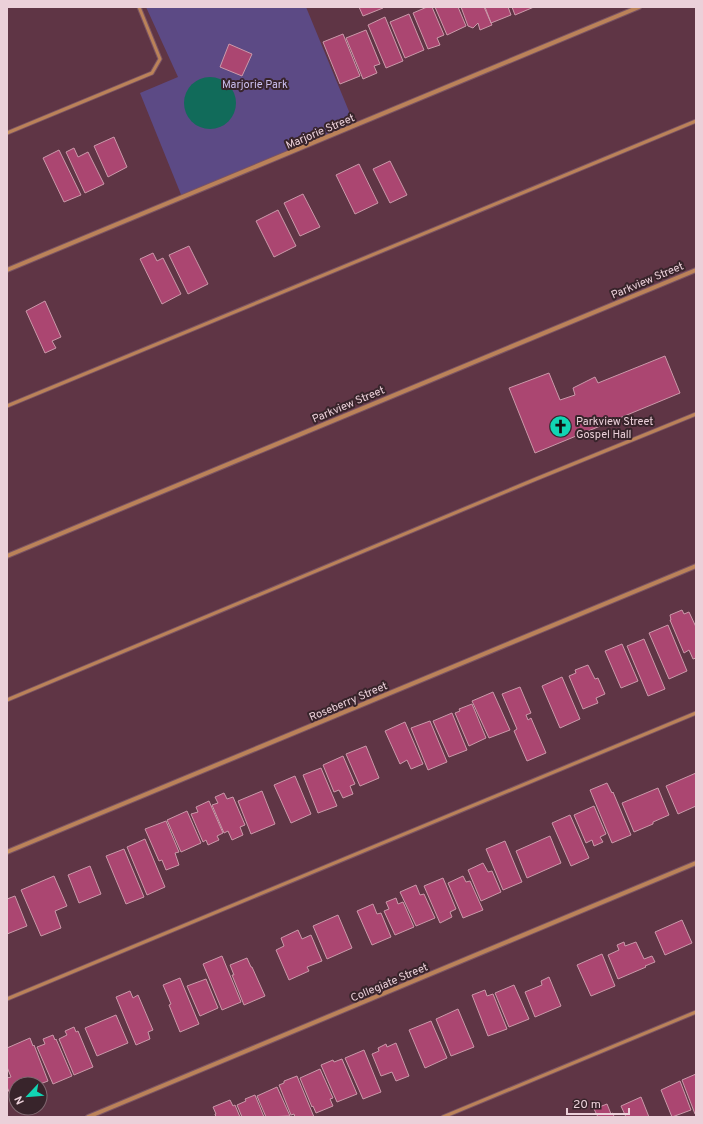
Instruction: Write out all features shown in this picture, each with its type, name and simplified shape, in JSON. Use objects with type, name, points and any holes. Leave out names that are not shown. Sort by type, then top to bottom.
[{"type":"street","name":"Marjorie Street","points":[[7,270],[639,7]]},
{"type":"street","name":"Parkview Street","points":[[7,556],[696,270]]},
{"type":"street","name":"Roseberry Street","points":[[7,852],[696,566]]},
{"type":"street","name":"Collegiate Street","points":[[88,1117],[696,863]]},
{"type":"lane","points":[[7,133],[152,72],[160,59],[139,7]]},
{"type":"lane","points":[[7,406],[696,121]]},
{"type":"lane","points":[[7,700],[696,414]]},
{"type":"lane","points":[[7,999],[696,712]]},
{"type":"lane","points":[[443,1117],[696,1012]]},
{"type":"green space","name":"Marjorie Park","points":[[146,7],[306,7],[355,126],[182,197],[140,93],[178,77]]},
{"type":"shaded area","points":[[210,77],[220,79],[228,85],[234,93],[236,103],[234,113],[228,121],[220,127],[210,129],[200,127],[192,121],[186,113],[184,103],[186,93],[192,85],[200,79]]},
{"type":"building","points":[[359,7],[382,7],[383,8],[363,16]]},
{"type":"building","points":[[427,7],[432,7],[444,35],[437,38],[440,45],[428,49],[413,13]]},
{"type":"building","points":[[435,7],[458,7],[466,26],[447,35]]},
{"type":"building","points":[[461,7],[484,7],[492,25],[480,30],[478,23],[473,28],[468,26]]},
{"type":"building","points":[[485,7],[508,7],[511,15],[491,23]]},
{"type":"building","points":[[512,7],[534,7],[515,15]]},
{"type":"building","points":[[409,14],[424,50],[405,58],[390,22]]},
{"type":"building","points":[[385,17],[403,61],[386,68],[368,25]]},
{"type":"building","points":[[366,30],[380,64],[374,66],[377,73],[363,79],[346,38]]},
{"type":"building","points":[[343,34],[360,76],[340,84],[323,42]]},
{"type":"building","points":[[229,44],[252,54],[242,76],[220,67]]},
{"type":"building","points":[[114,137],[127,167],[108,177],[94,146]]},
{"type":"building","points":[[74,148],[78,157],[88,152],[104,184],[85,193],[66,152]]},
{"type":"building","points":[[59,150],[81,195],[64,202],[43,158]]},
{"type":"building","points":[[390,161],[407,195],[390,203],[373,169]]},
{"type":"building","points":[[359,164],[378,203],[355,214],[336,175]]},
{"type":"building","points":[[303,194],[320,227],[300,236],[284,203]]},
{"type":"building","points":[[278,210],[296,246],[274,257],[256,221]]},
{"type":"building","points":[[189,246],[208,284],[188,294],[169,255]]},
{"type":"building","points":[[153,253],[157,261],[163,258],[181,294],[162,304],[140,259]]},
{"type":"building","points":[[45,301],[61,337],[52,341],[56,348],[45,353],[26,311]]},
{"type":"building","name":"Parkview Street Gospel Hall","points":[[665,356],[680,393],[535,453],[509,388],[549,373],[560,400],[575,395],[573,388],[595,377],[598,383]]},
{"type":"building","points":[[682,610],[684,614],[689,612],[696,627],[696,658],[693,659],[689,650],[684,653],[670,620],[670,615]]},
{"type":"building","points":[[668,625],[687,671],[669,679],[649,633]]},
{"type":"building","points":[[644,639],[665,689],[648,696],[627,646]]},
{"type":"building","points":[[622,644],[638,681],[621,688],[605,651]]},
{"type":"building","points":[[588,665],[595,679],[598,678],[605,694],[596,698],[598,703],[583,709],[569,676],[576,673],[575,670]]},
{"type":"building","points":[[562,677],[580,719],[560,728],[542,686]]},
{"type":"building","points":[[520,687],[531,713],[526,715],[528,720],[531,718],[546,753],[527,761],[514,731],[517,729],[502,694]]},
{"type":"building","points":[[493,692],[510,730],[489,738],[472,701]]},
{"type":"building","points":[[472,704],[486,738],[469,746],[455,713],[460,711],[459,709]]},
{"type":"building","points":[[452,713],[467,750],[449,757],[433,721]]},
{"type":"building","points":[[430,721],[447,762],[428,770],[411,728]]},
{"type":"building","points":[[405,722],[423,764],[411,769],[407,760],[400,764],[385,731]]},
{"type":"building","points":[[366,746],[379,778],[360,786],[346,754]]},
{"type":"building","points":[[343,756],[355,784],[350,786],[353,794],[343,798],[339,790],[334,792],[323,765]]},
{"type":"building","points":[[321,768],[337,806],[318,813],[303,775]]},
{"type":"building","points":[[696,773],[696,806],[678,814],[666,786]]},
{"type":"building","points":[[295,776],[311,814],[291,823],[274,785]]},
{"type":"building","points":[[607,783],[612,793],[613,792],[631,835],[612,843],[590,790]]},
{"type":"building","points":[[658,788],[669,815],[634,832],[622,803]]},
{"type":"building","points":[[262,791],[275,824],[251,834],[238,801]]},
{"type":"building","points":[[224,793],[227,799],[233,797],[245,825],[240,827],[243,835],[232,840],[228,831],[224,833],[212,805],[218,803],[215,797]]},
{"type":"building","points":[[209,801],[223,833],[217,836],[219,840],[208,845],[206,840],[203,842],[191,814],[198,812],[196,807]]},
{"type":"building","points":[[594,806],[606,834],[600,837],[603,842],[594,846],[592,840],[586,843],[574,815]]},
{"type":"building","points":[[187,811],[201,843],[181,852],[167,820]]},
{"type":"building","points":[[570,815],[589,858],[571,866],[552,823]]},
{"type":"building","points":[[166,821],[179,852],[175,853],[179,865],[166,870],[162,860],[159,861],[145,829]]},
{"type":"building","points":[[550,836],[561,863],[527,878],[516,851]]},
{"type":"building","points":[[145,839],[165,887],[147,895],[127,847]]},
{"type":"building","points":[[505,841],[522,882],[503,890],[486,849]]},
{"type":"building","points":[[124,849],[144,897],[126,904],[106,856]]},
{"type":"building","points":[[483,863],[488,872],[492,871],[501,892],[481,901],[468,870]]},
{"type":"building","points":[[90,866],[101,894],[79,903],[68,875]]},
{"type":"building","points":[[54,876],[67,906],[55,911],[61,928],[41,936],[21,890]]},
{"type":"building","points":[[463,876],[466,882],[470,881],[483,910],[463,918],[448,883]]},
{"type":"building","points":[[443,878],[456,909],[450,912],[452,917],[440,923],[424,886]]},
{"type":"building","points":[[416,885],[420,895],[424,894],[435,918],[416,926],[400,892]]},
{"type":"building","points":[[15,896],[27,926],[7,934],[7,899]]},
{"type":"building","points":[[396,898],[398,904],[403,902],[414,927],[395,935],[384,911],[389,909],[386,902]]},
{"type":"building","points":[[373,904],[377,914],[381,913],[391,937],[372,945],[357,911]]},
{"type":"building","points":[[338,915],[352,948],[327,959],[313,926]]},
{"type":"building","points":[[682,920],[692,943],[665,955],[655,932]]},
{"type":"building","points":[[298,930],[302,939],[311,935],[322,961],[307,967],[309,971],[289,980],[276,950],[284,946],[281,938]]},
{"type":"building","points":[[624,942],[625,946],[636,942],[644,959],[652,956],[655,962],[618,979],[608,955],[619,950],[617,945]]},
{"type":"building","points":[[602,954],[615,986],[591,996],[577,965]]},
{"type":"building","points":[[222,956],[241,1002],[222,1010],[203,964]]},
{"type":"building","points":[[247,958],[265,996],[244,1005],[232,975],[234,975],[230,965]]},
{"type":"building","points":[[549,977],[561,1006],[535,1017],[525,992],[542,985],[541,981]]},
{"type":"building","points":[[180,978],[199,1024],[180,1032],[163,985]]},
{"type":"building","points":[[206,979],[218,1008],[200,1016],[187,986]]},
{"type":"building","points":[[514,985],[529,1019],[509,1027],[495,993]]},
{"type":"building","points":[[485,990],[487,996],[493,994],[507,1029],[488,1036],[472,995]]},
{"type":"building","points":[[130,991],[133,998],[138,995],[153,1030],[148,1032],[150,1039],[136,1045],[116,997]]},
{"type":"building","points":[[458,1009],[474,1047],[451,1056],[436,1019]]},
{"type":"building","points":[[116,1015],[128,1043],[97,1056],[85,1028]]},
{"type":"building","points":[[431,1021],[447,1058],[425,1068],[409,1030]]},
{"type":"building","points":[[74,1027],[76,1032],[78,1031],[93,1067],[74,1075],[59,1039],[67,1035],[65,1031]]},
{"type":"building","points":[[53,1035],[72,1076],[53,1084],[37,1047],[45,1044],[43,1039]]},
{"type":"building","points":[[30,1038],[46,1076],[11,1076],[7,1067],[7,1048]]},
{"type":"building","points":[[396,1043],[409,1076],[396,1081],[392,1072],[381,1076],[372,1054],[379,1051],[378,1048],[386,1044],[387,1047]]},
{"type":"building","points":[[364,1050],[381,1092],[363,1099],[345,1058]]},
{"type":"building","points":[[342,1059],[357,1094],[337,1102],[321,1065],[333,1060],[334,1062]]},
{"type":"building","points":[[320,1069],[333,1098],[330,1099],[333,1106],[316,1113],[300,1078]]},
{"type":"building","points":[[696,1074],[696,1113],[695,1114],[682,1080]]},
{"type":"building","points":[[297,1076],[314,1117],[295,1117],[294,1114],[291,1115],[279,1085],[284,1083],[284,1081]]},
{"type":"building","points":[[8,1078],[8,1089],[7,1087]]},
{"type":"building","points":[[680,1081],[691,1110],[672,1117],[661,1090]]},
{"type":"building","points":[[277,1087],[290,1116],[266,1117],[257,1096]]},
{"type":"building","points":[[255,1095],[264,1117],[242,1117],[237,1105],[246,1101],[245,1099]]},
{"type":"building","points":[[641,1097],[649,1117],[626,1117],[621,1106]]},
{"type":"building","points":[[230,1100],[233,1106],[235,1105],[240,1117],[216,1117],[213,1107]]},
{"type":"building","points":[[607,1104],[611,1114],[613,1113],[614,1117],[598,1117],[594,1109]]},
{"type":"place","name":"Parkview Street Gospel Hall","points":[[561,427]]}]
